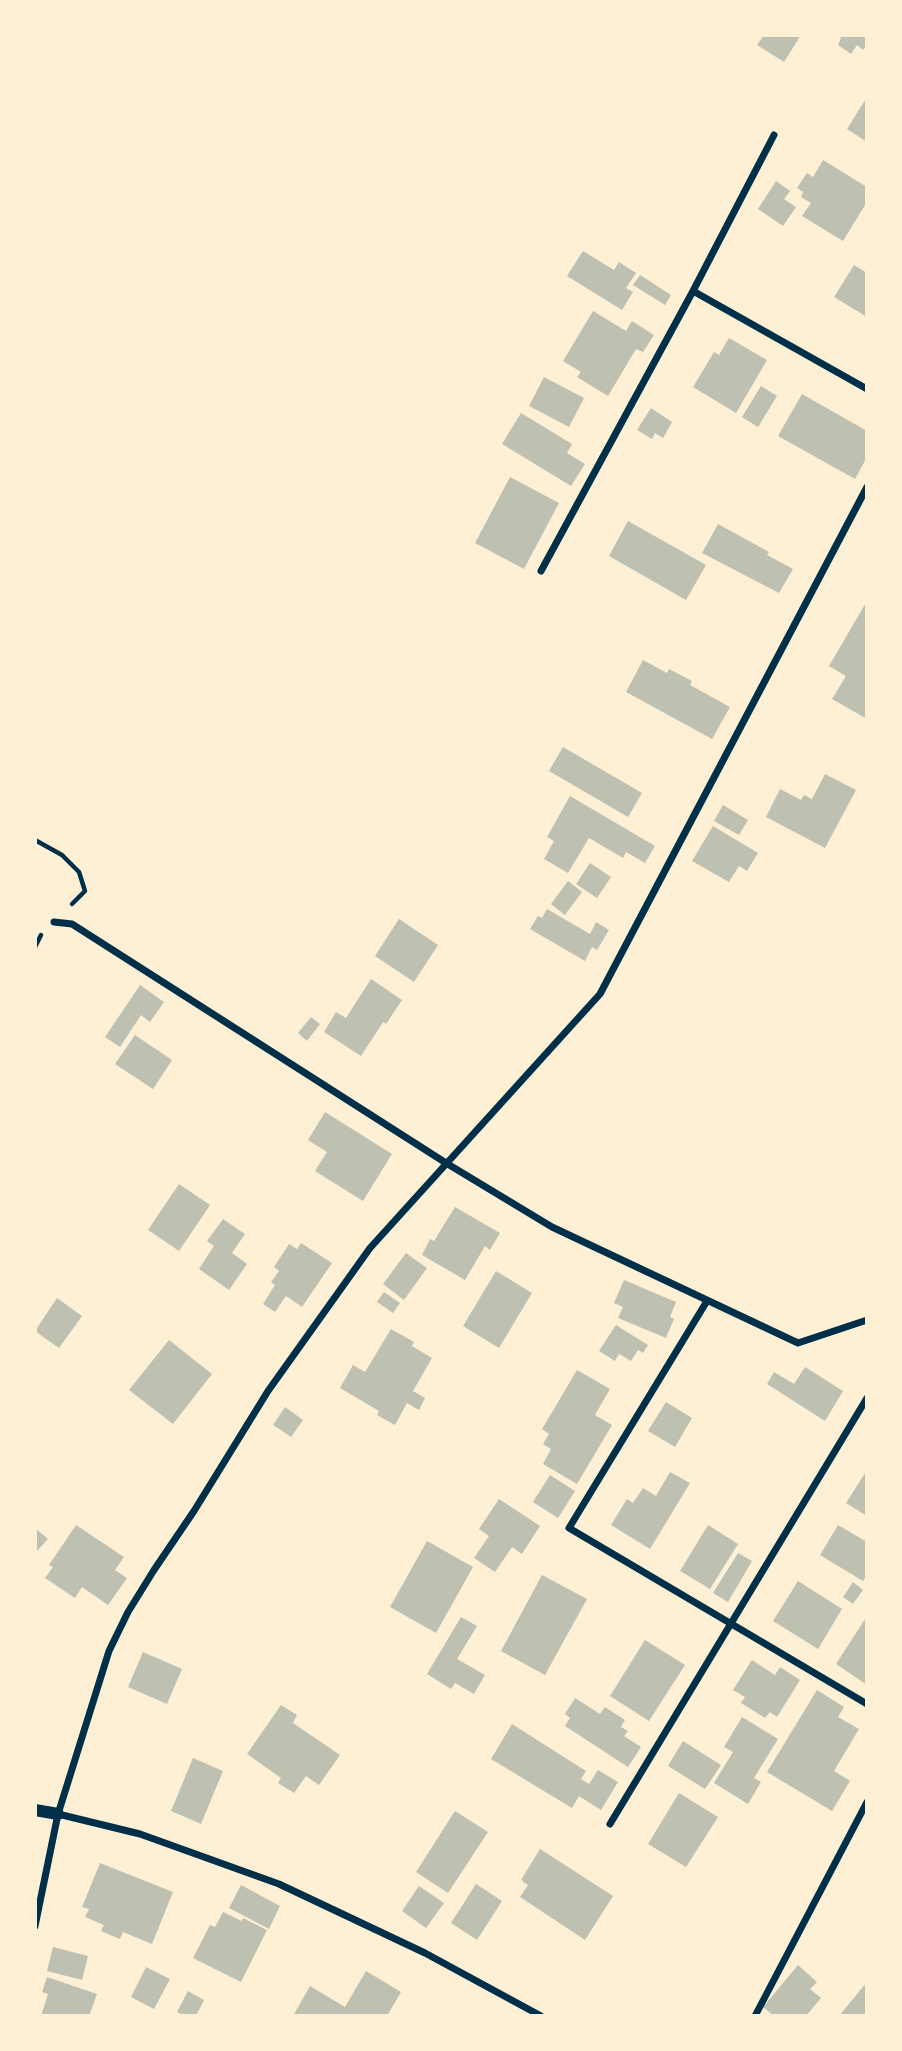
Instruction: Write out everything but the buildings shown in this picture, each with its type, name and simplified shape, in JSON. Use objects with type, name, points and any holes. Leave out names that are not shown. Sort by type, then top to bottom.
[{"type":"street","points":[[541,571],[774,135]]},
{"type":"street","points":[[693,291],[867,389]]},
{"type":"street","points":[[35,1926],[58,1814],[109,1651],[128,1612],[276,1380],[370,1248],[600,994],[867,487]]},
{"type":"street","points":[[54,922],[72,924],[446,1163],[552,1227],[798,1343],[867,1320]]},
{"type":"street","points":[[707,1301],[569,1528],[867,1704]]},
{"type":"street","points":[[610,1824],[867,1398]]},
{"type":"street","points":[[755,2016],[867,1802]]},
{"type":"street","points":[[35,1810],[140,1833],[279,1884],[425,1953],[541,2016]]},
{"type":"path","points":[[35,840],[62,855],[79,872],[85,891],[54,922]]}]
